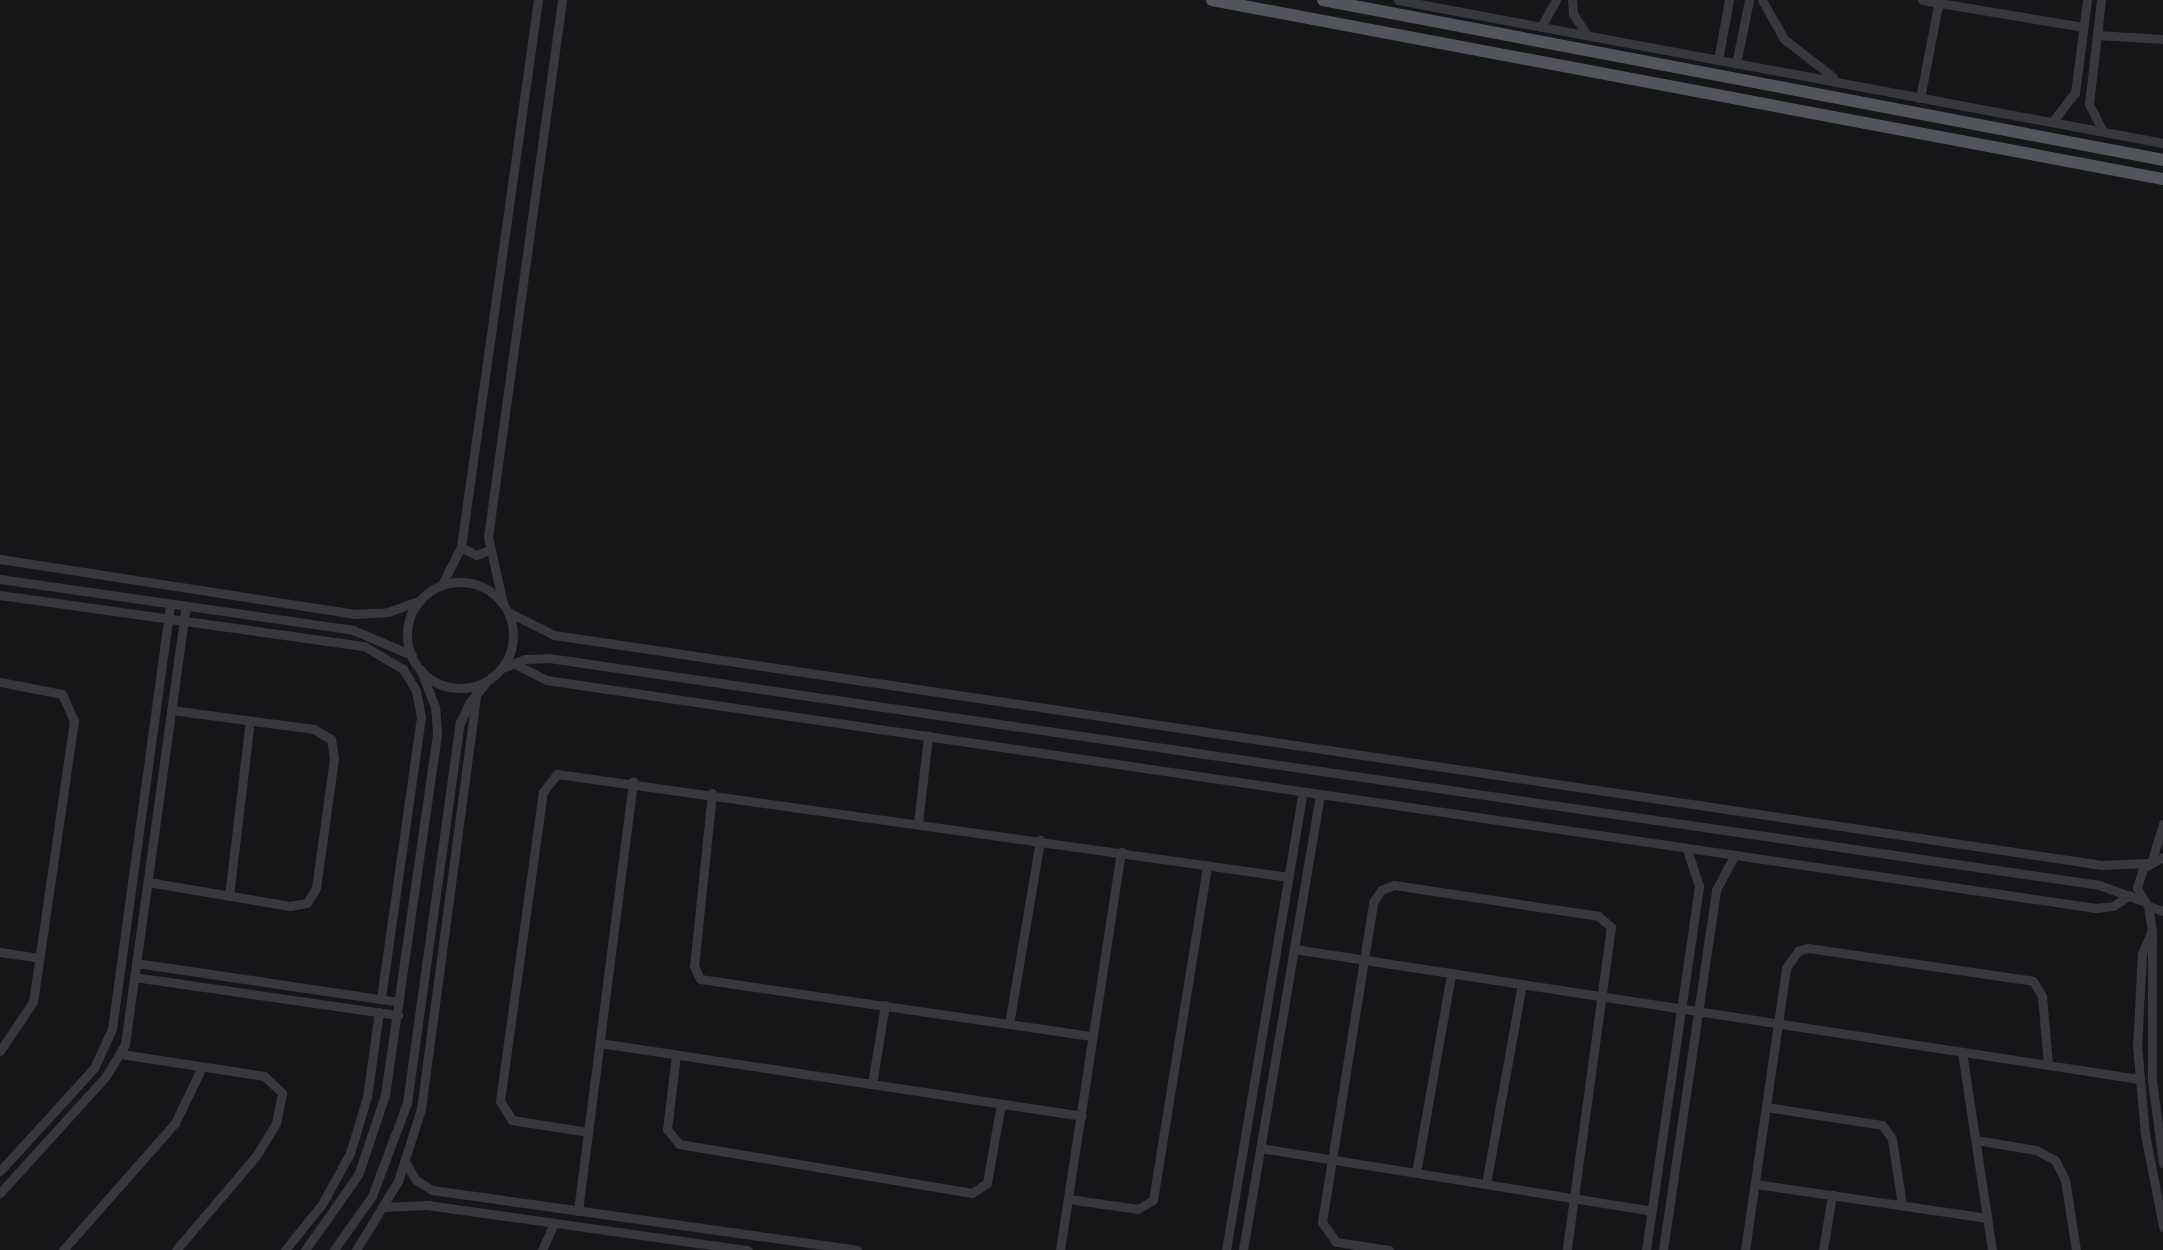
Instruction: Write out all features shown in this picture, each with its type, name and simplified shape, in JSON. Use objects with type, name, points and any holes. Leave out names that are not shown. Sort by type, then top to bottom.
[{"type":"main road","points":[[1212,0],[2163,179]]},
{"type":"main road","points":[[1323,0],[1560,37],[1733,79],[2163,160]]},
{"type":"main road","points":[[1733,79],[1736,64]]},
{"type":"street","points":[[0,559],[354,614],[388,612],[421,600],[441,586],[461,547],[538,0]]},
{"type":"street","points":[[502,668],[513,641],[489,550],[562,0]]},
{"type":"street","points":[[1398,0],[1541,27],[1560,37],[1587,35],[2163,143]]},
{"type":"street","points":[[1541,27],[1556,0]]},
{"type":"street","points":[[1572,0],[1573,14],[1587,35]]},
{"type":"street","points":[[1736,64],[1749,0]]},
{"type":"street","points":[[1762,0],[1801,57],[1843,83]]},
{"type":"street","points":[[1922,0],[2083,27]]},
{"type":"street","points":[[1992,12],[1994,0]]},
{"type":"street","points":[[2052,122],[2075,93],[2087,0]]},
{"type":"street","points":[[2101,0],[2089,104],[2103,131]]},
{"type":"street","points":[[1920,98],[1939,1]]},
{"type":"street","points":[[1718,60],[1729,4]]},
{"type":"street","points":[[1729,4],[1736,14],[1746,12]]},
{"type":"street","points":[[2097,35],[2163,39]]},
{"type":"street","points":[[461,547],[476,555],[489,550]]},
{"type":"street","points":[[0,579],[353,630],[412,655]]},
{"type":"street","points":[[441,586],[480,586],[506,608],[554,635],[2102,865],[2150,862],[2163,857]]},
{"type":"street","points":[[0,595],[364,646],[389,657],[413,684],[421,717],[381,999]]},
{"type":"street","points":[[305,1250],[358,1175],[385,1095],[437,733],[435,707],[412,655],[408,632],[421,600]]},
{"type":"street","points":[[0,1171],[102,1056],[115,1015],[170,604]]},
{"type":"street","points":[[0,1193],[121,1054],[186,607]]},
{"type":"street","points":[[334,1250],[378,1183],[407,1103],[460,723],[477,692],[502,668],[513,663],[549,658],[2084,882],[2130,895],[2163,911]]},
{"type":"street","points":[[513,663],[546,680],[2095,908],[2113,906],[2130,895]]},
{"type":"street","points":[[421,670],[448,686],[469,687],[488,680]]},
{"type":"street","points":[[0,682],[62,694],[73,710],[40,958],[28,1013],[0,1051]]},
{"type":"street","points":[[356,1250],[385,1207],[406,1163],[424,1090],[477,692]]},
{"type":"street","points":[[148,882],[290,906],[313,896],[334,758],[331,739],[324,732],[171,710]]},
{"type":"street","points":[[229,896],[250,720]]},
{"type":"street","points":[[918,823],[928,736]]},
{"type":"street","points":[[588,1132],[512,1120],[500,1101],[546,783],[561,772],[1289,877]]},
{"type":"street","points":[[578,1211],[633,782]]},
{"type":"street","points":[[1226,1250],[1303,791]]},
{"type":"street","points":[[712,793],[697,976],[706,982],[1093,1036]]},
{"type":"street","points":[[1243,1250],[1320,794]]},
{"type":"street","points":[[2163,824],[2150,862],[2137,881],[2152,930],[2148,1020],[2163,1163]]},
{"type":"street","points":[[1009,1024],[1040,840]]},
{"type":"street","points":[[1646,1250],[1699,886],[1687,848]]},
{"type":"street","points":[[1060,1250],[1121,852]]},
{"type":"street","points":[[1663,1250],[1716,890],[1735,855]]},
{"type":"street","points":[[1068,1199],[1138,1209],[1153,1200],[1207,865]]},
{"type":"street","points":[[1389,1250],[1336,1242],[1324,1232],[1332,1160],[1373,902],[1390,886],[1587,914],[1603,918],[1612,932],[1567,1250]]},
{"type":"street","points":[[127,919],[142,921]]},
{"type":"street","points":[[2152,930],[2143,948],[2139,984],[2139,1079],[2163,1227]]},
{"type":"street","points":[[1294,949],[2139,1079]]},
{"type":"street","points":[[1745,1250],[1787,963],[1803,949],[2024,979],[2041,991],[2048,1065]]},
{"type":"street","points":[[0,952],[40,958]]},
{"type":"street","points":[[136,963],[399,1002]]},
{"type":"street","points":[[1416,1173],[1451,974]]},
{"type":"street","points":[[134,977],[398,1015]]},
{"type":"street","points":[[1486,1184],[1522,984]]},
{"type":"street","points":[[872,1084],[885,1005]]},
{"type":"street","points":[[285,1250],[322,1204],[350,1153],[367,1097],[379,1012]]},
{"type":"street","points":[[600,1043],[1081,1116]]},
{"type":"street","points":[[1962,1052],[1992,1250]]},
{"type":"street","points":[[121,1054],[272,1079],[283,1102],[256,1156],[176,1250]]},
{"type":"street","points":[[676,1055],[667,1129],[675,1143],[972,1193],[987,1183],[1001,1104]]},
{"type":"street","points":[[63,1250],[175,1123],[201,1069]]},
{"type":"street","points":[[1766,1107],[1886,1127],[1902,1205]]},
{"type":"street","points":[[1976,1140],[2036,1150],[2055,1160],[2065,1180],[2076,1250]]},
{"type":"street","points":[[1260,1148],[1652,1211]]},
{"type":"street","points":[[406,1163],[416,1180],[432,1190],[857,1250]]},
{"type":"street","points":[[358,1175],[378,1183]]},
{"type":"street","points":[[1755,1184],[1988,1218]]},
{"type":"street","points":[[1823,1250],[1832,1195]]},
{"type":"street","points":[[385,1207],[427,1205],[748,1250]]},
{"type":"street","points":[[542,1250],[554,1223]]}]
